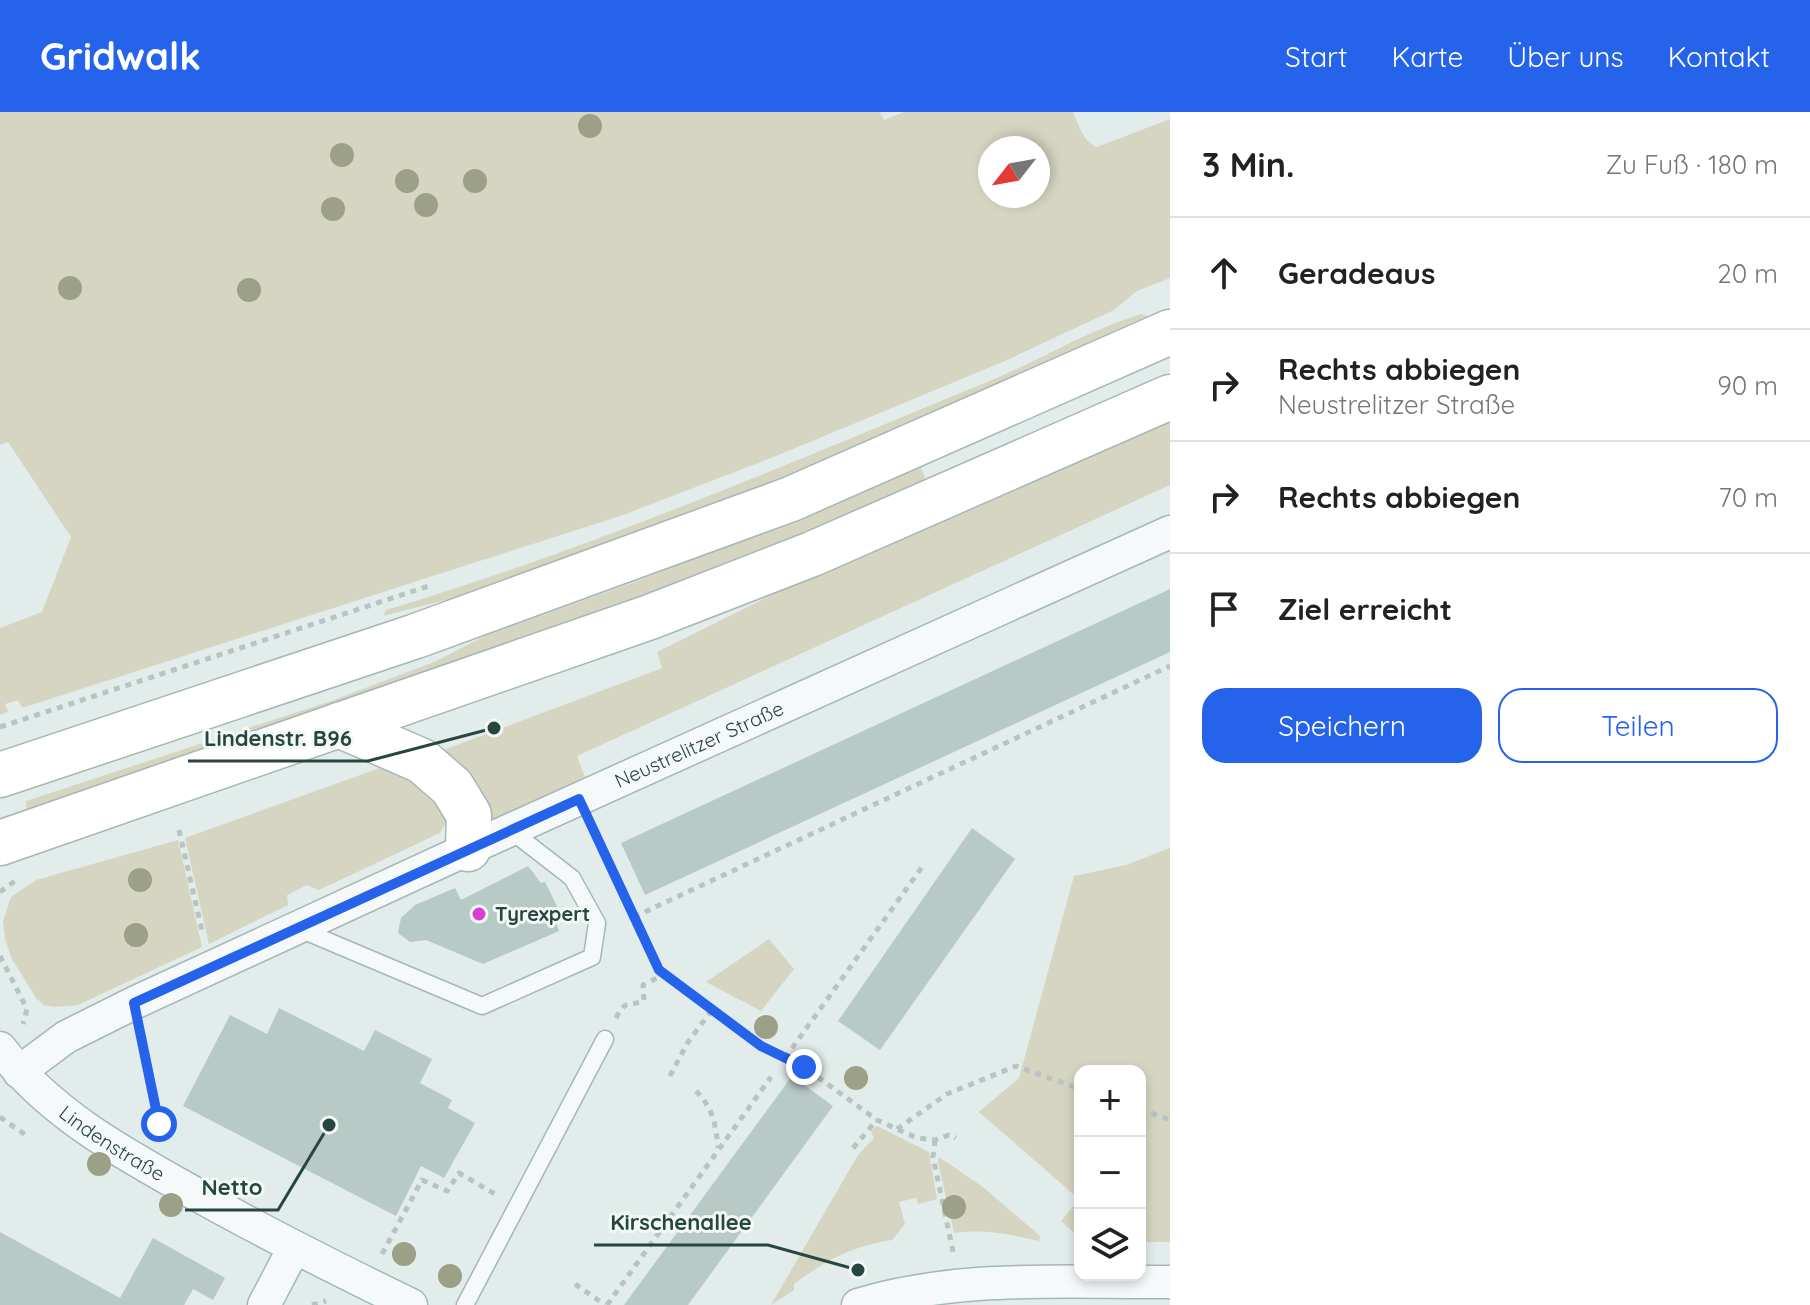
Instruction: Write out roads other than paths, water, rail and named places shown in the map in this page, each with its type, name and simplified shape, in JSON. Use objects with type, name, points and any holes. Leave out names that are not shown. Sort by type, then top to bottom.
[{"type":"main road","points":[[0,775],[416,636],[777,504],[1170,332]]},
{"type":"main road","points":[[10,860],[339,725],[650,617],[812,554],[1170,397]]},
{"type":"main road","points":[[339,725],[422,761],[452,787],[469,815],[468,849]]},
{"type":"street","name":"Neustrelitzer Straße","points":[[10,1060],[1170,532]]},
{"type":"street","name":"Lindenstraße","points":[[10,1060],[52,1103],[79,1124],[159,1174],[294,1248],[411,1305]]},
{"type":"street","points":[[264,1305],[294,1248]]},
{"type":"street","points":[[858,1305],[897,1293],[960,1285],[1170,1282]]},
{"type":"lane","points":[[297,928],[482,1006],[592,957],[597,923],[572,878],[510,830]]},
{"type":"lane","points":[[465,1305],[605,1039]]},
{"type":"place","name":"Lindenstr. B96","points":[[494,728]]},
{"type":"place","name":"Tyrexpert","points":[[479,914]]},
{"type":"place","name":"Netto","points":[[329,1125]]},
{"type":"place","name":"Kirschenallee","points":[[858,1270]]}]
